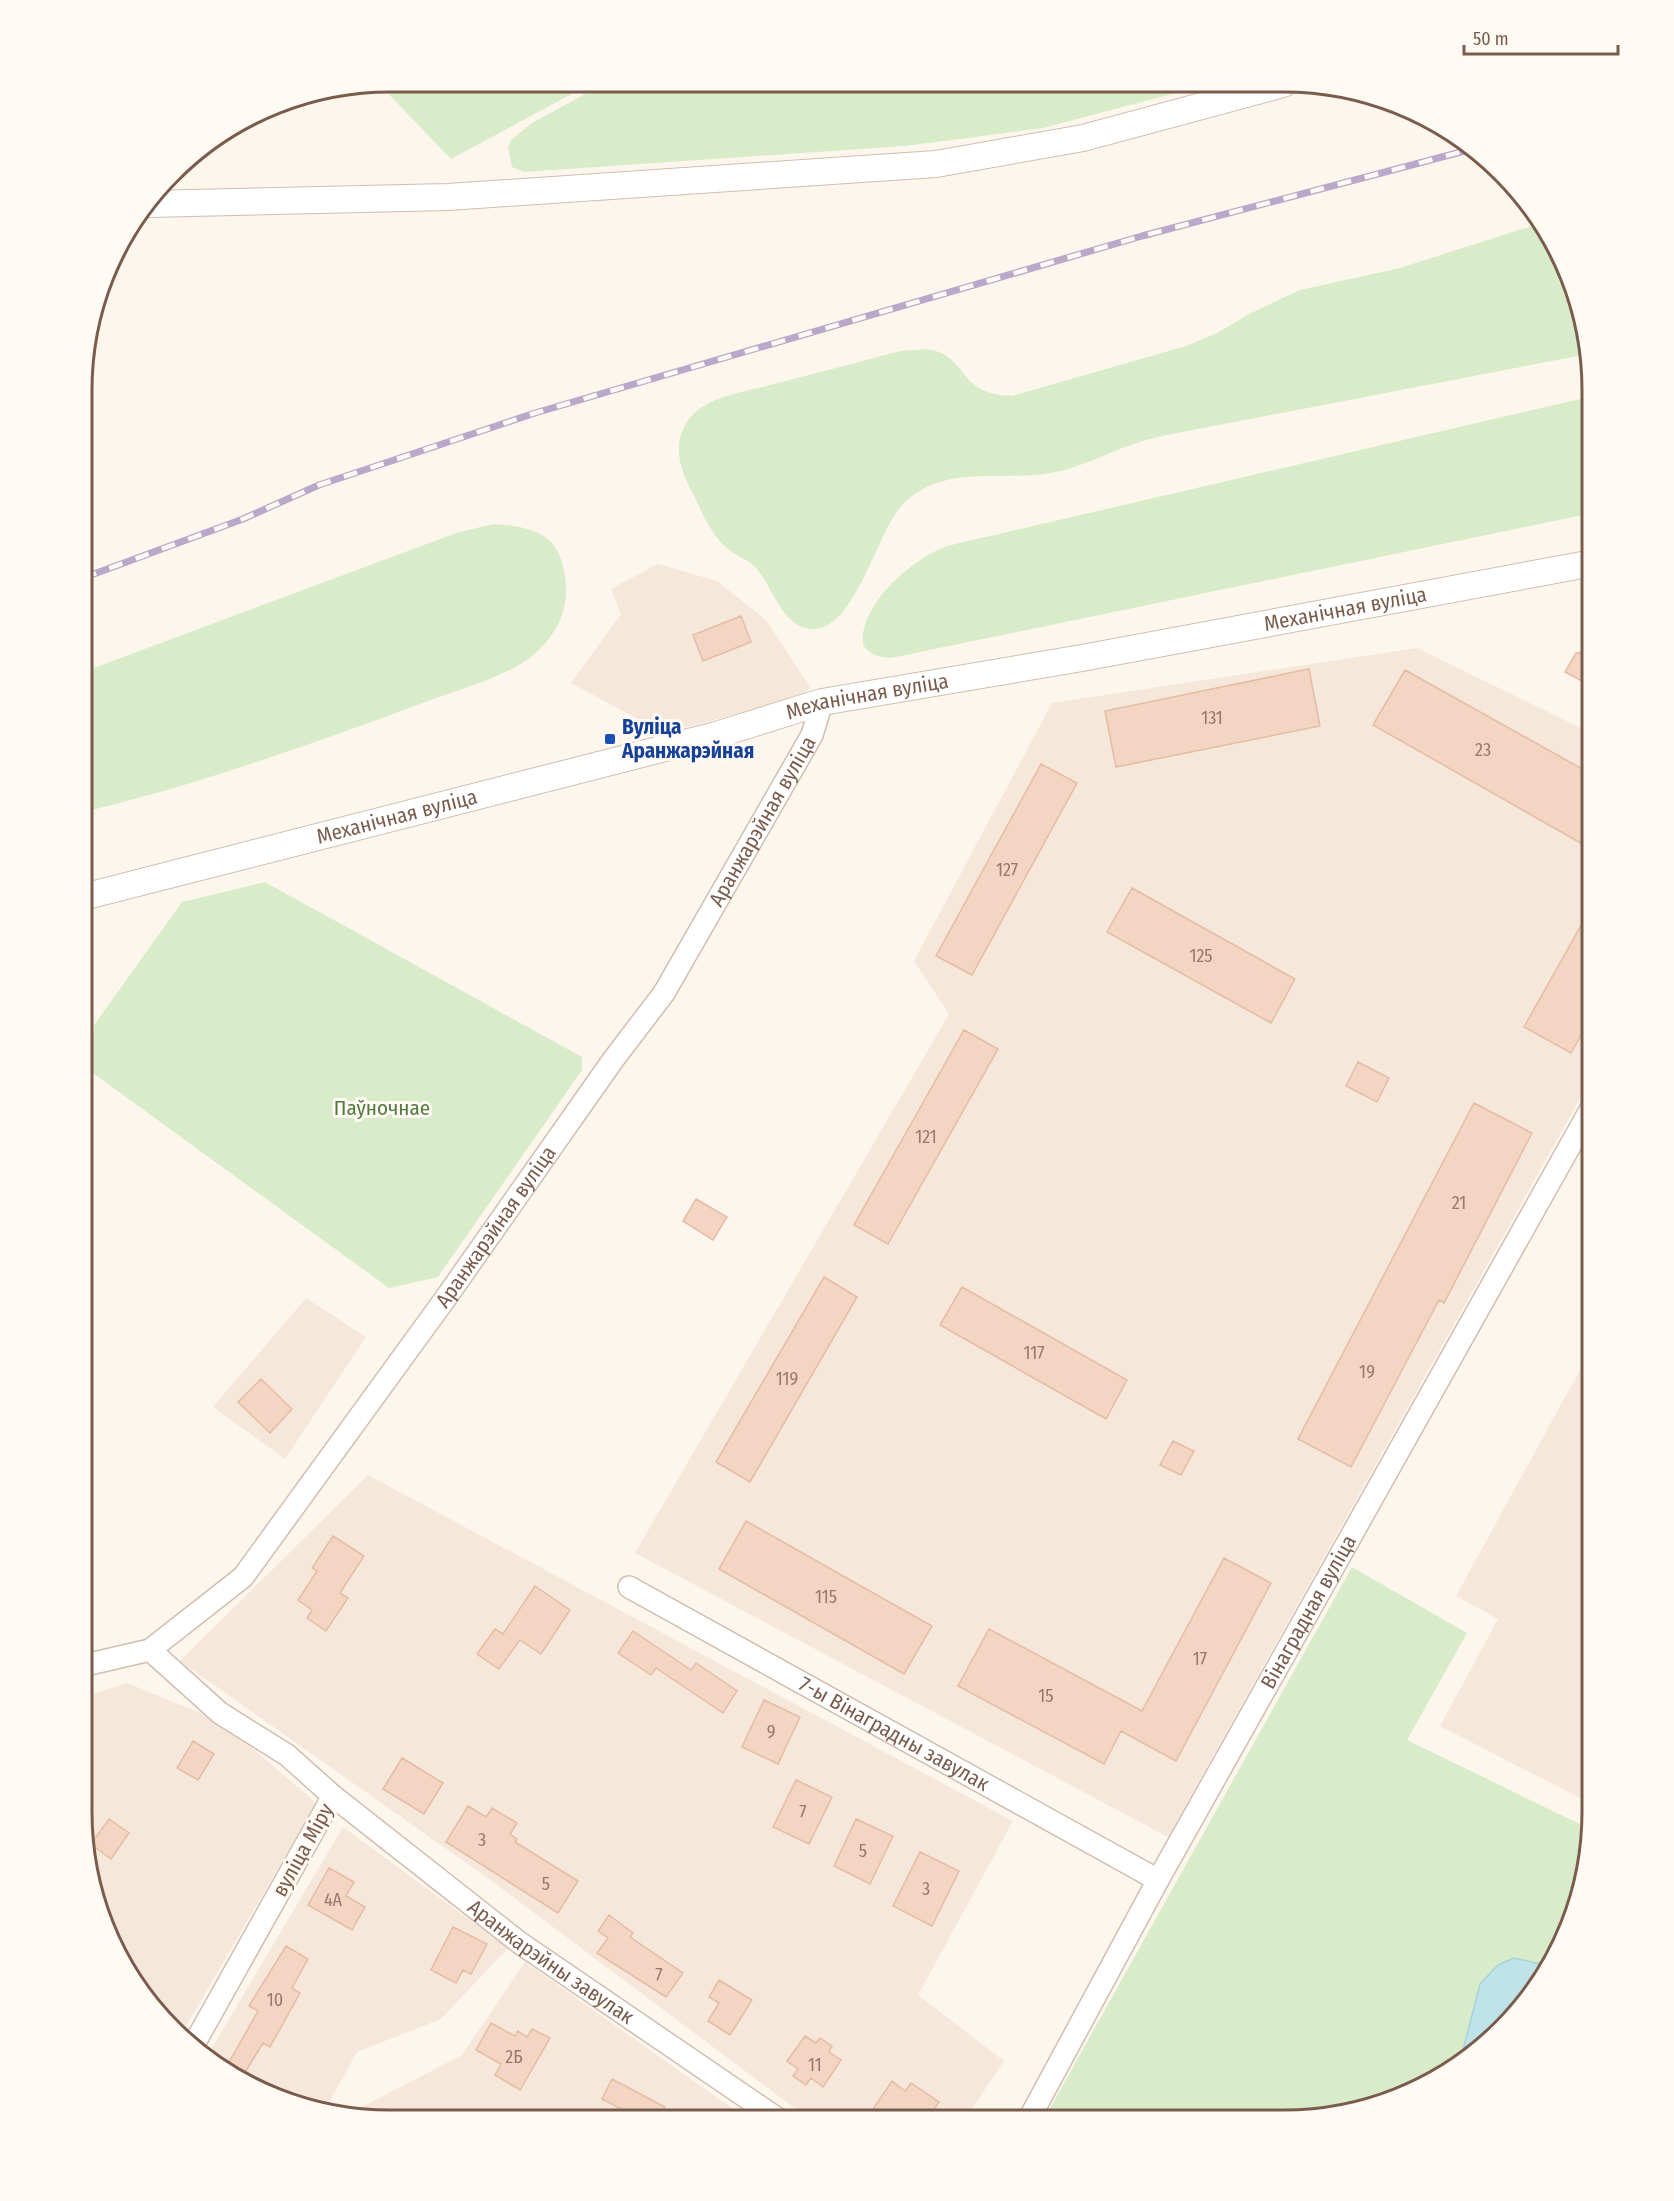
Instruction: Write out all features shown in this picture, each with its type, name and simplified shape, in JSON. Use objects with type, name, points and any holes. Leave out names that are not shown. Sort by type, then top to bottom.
[{"type":"street","points":[[157,204],[448,197],[936,164],[1083,138],[1253,92]]},
{"type":"street","name":"Механічная вуліца","points":[[92,895],[716,735],[822,702],[1093,656],[1582,565]]},
{"type":"street","name":"Аранжарэйная вуліца","points":[[92,1663],[150,1650],[243,1577],[445,1299],[612,1060],[664,993],[812,735],[822,702]]},
{"type":"street","name":"Вінаградная вуліца","points":[[1034,2110],[1158,1880],[1582,1126]]},
{"type":"street","name":"7-ы Вінаградны завулак","points":[[629,1587],[1158,1880]]},
{"type":"street","name":"вуліца Міру","points":[[150,1650],[220,1713],[286,1755],[333,1796],[198,2039]]},
{"type":"street","name":"Аранжарэйны завулак","points":[[333,1796],[520,1943],[765,2110]]},
{"type":"shaded area","points":[[658,564],[717,581],[766,620],[810,687],[803,696],[664,733],[571,683],[621,614],[611,589]]},
{"type":"shaded area","points":[[1417,648],[1582,729],[1582,1095],[1168,1837],[635,1553],[949,1014],[914,961],[1052,703]]},
{"type":"shaded area","points":[[306,1298],[366,1337],[285,1459],[213,1407]]},
{"type":"shaded area","points":[[1582,1366],[1582,1799],[1440,1726],[1498,1619],[1456,1596]]},
{"type":"shaded area","points":[[368,1475],[1013,1821],[918,1995],[1004,2061],[971,2110],[797,2110],[489,1879],[180,1661]]},
{"type":"shaded area","points":[[127,1683],[222,1722],[316,1803],[185,2028],[153,1993],[142,1977],[122,1943],[107,1907],[97,1869],[92,1831],[92,1694]]},
{"type":"shaded area","points":[[343,1827],[508,1948],[441,2019],[357,2052],[328,2103],[294,2094],[258,2079],[211,2050]]},
{"type":"shaded area","points":[[525,1962],[735,2110],[363,2108],[462,2055]]},
{"type":"green space","points":[[387,92],[575,92],[451,159]]},
{"type":"green space","points":[[589,92],[1180,92],[1043,128],[905,146],[524,172],[512,167],[508,148],[511,140],[532,123]]},
{"type":"green space","points":[[1533,226],[1552,258],[1567,294],[1580,355],[1162,436],[1056,472],[1037,475],[977,476],[938,482],[920,490],[904,503],[894,516],[864,578],[840,615],[826,626],[810,629],[799,626],[783,612],[759,572],[752,564],[722,543],[711,529],[687,481],[681,463],[680,437],[689,419],[708,404],[729,395],[901,351],[925,349],[945,355],[980,389],[993,394],[1012,396],[1186,346],[1217,333],[1251,313],[1300,290],[1400,268]]},
{"type":"green space","points":[[1582,399],[1582,515],[891,658],[875,655],[869,651],[863,645],[864,630],[879,599],[904,572],[933,552],[947,546]]},
{"type":"green space","points":[[494,524],[514,526],[542,535],[556,549],[565,573],[566,600],[552,635],[532,656],[508,671],[478,683],[295,749],[169,790],[92,810],[92,669],[459,532]]},
{"type":"green space","name":"Паўночнае","points":[[265,882],[582,1057],[582,1070],[438,1277],[389,1288],[92,1072],[92,1028],[182,902]]},
{"type":"green space","points":[[1352,1567],[1467,1633],[1407,1740],[1582,1825],[1577,1869],[1560,1925],[1543,1960],[1508,2008],[1466,2048],[1433,2070],[1380,2094],[1342,2104],[1284,2110],[1049,2110]]},
{"type":"water","points":[[1514,1958],[1540,1964],[1508,2008],[1463,2050],[1480,1984],[1498,1965]]},
{"type":"building","points":[[741,616],[751,642],[703,661],[693,635]]},
{"type":"building","points":[[1582,652],[1582,681],[1565,672],[1576,653]]},
{"type":"building","points":[[1309,669],[1320,726],[1116,767],[1105,711]]},
{"type":"building","points":[[1405,670],[1582,769],[1582,844],[1373,725]]},
{"type":"building","points":[[1041,764],[1077,783],[972,975],[936,956]]},
{"type":"building","points":[[1132,888],[1295,979],[1271,1023],[1107,932]]},
{"type":"building","points":[[1582,924],[1582,1034],[1571,1053],[1524,1027]]},
{"type":"building","points":[[964,1030],[998,1049],[888,1244],[854,1225]]},
{"type":"building","points":[[1358,1062],[1389,1078],[1377,1102],[1346,1086]]},
{"type":"building","points":[[1474,1103],[1532,1133],[1444,1303],[1439,1300],[1351,1467],[1298,1439]]},
{"type":"building","points":[[696,1199],[727,1217],[713,1240],[683,1221]]},
{"type":"building","points":[[824,1277],[857,1297],[750,1482],[716,1462]]},
{"type":"building","points":[[962,1287],[1127,1380],[1106,1419],[940,1325]]},
{"type":"building","points":[[261,1379],[292,1409],[270,1433],[238,1402]]},
{"type":"building","points":[[1173,1441],[1194,1451],[1181,1475],[1160,1465]]},
{"type":"building","points":[[746,1521],[932,1626],[904,1674],[719,1569]]},
{"type":"building","points":[[333,1536],[364,1556],[340,1593],[348,1598],[326,1631],[307,1618],[312,1610],[298,1600],[317,1571],[312,1568]]},
{"type":"building","points":[[1224,1558],[1271,1583],[1176,1761],[1121,1731],[1104,1764],[958,1686],[989,1629],[1142,1711]]},
{"type":"building","points":[[535,1586],[570,1610],[541,1654],[520,1640],[499,1669],[477,1654],[495,1629],[503,1634]]},
{"type":"building","points":[[633,1631],[691,1670],[696,1663],[737,1691],[723,1713],[656,1668],[651,1675],[618,1653]]},
{"type":"building","points":[[764,1700],[800,1717],[778,1764],[742,1747]]},
{"type":"building","points":[[193,1741],[214,1754],[198,1780],[177,1768]]},
{"type":"building","points":[[402,1758],[443,1783],[424,1814],[383,1789]]},
{"type":"building","points":[[796,1780],[832,1797],[809,1844],[773,1827]]},
{"type":"building","points":[[468,1806],[486,1817],[492,1808],[517,1823],[510,1834],[517,1839],[515,1842],[578,1881],[558,1913],[446,1842]]},
{"type":"building","points":[[109,1819],[129,1833],[111,1859],[94,1846],[93,1841]]},
{"type":"building","points":[[856,1819],[893,1836],[870,1884],[834,1866]]},
{"type":"building","points":[[920,1852],[959,1871],[932,1926],[893,1906]]},
{"type":"building","points":[[329,1868],[354,1882],[346,1896],[365,1907],[352,1930],[308,1905]]},
{"type":"building","points":[[609,1915],[633,1933],[630,1937],[683,1973],[666,1997],[597,1953],[608,1938],[598,1931]]},
{"type":"building","points":[[453,1927],[487,1944],[471,1974],[463,1970],[456,1983],[431,1970]]},
{"type":"building","points":[[286,1946],[308,1959],[292,1988],[300,1993],[270,2047],[263,2043],[245,2072],[229,2062],[258,2011],[249,2006]]},
{"type":"building","points":[[719,1980],[752,2000],[730,2035],[708,2021],[719,2003],[709,1997]]},
{"type":"building","points":[[491,2023],[515,2036],[518,2031],[527,2037],[532,2029],[550,2038],[520,2090],[495,2075],[501,2064],[476,2050]]},
{"type":"building","points":[[805,2036],[816,2043],[820,2038],[832,2046],[829,2052],[841,2060],[823,2087],[811,2078],[806,2085],[793,2076],[798,2069],[787,2061]]},
{"type":"building","points":[[612,2079],[665,2107],[663,2110],[623,2110],[602,2099]]},
{"type":"building","points":[[892,2081],[905,2091],[911,2083],[939,2102],[933,2110],[873,2109]]},
{"type":"railway","points":[[92,575],[243,519],[319,485],[535,413],[1142,236],[1464,151]]},
{"type":"place","name":"Вуліца Аранжарэйная","points":[[610,739]]}]
